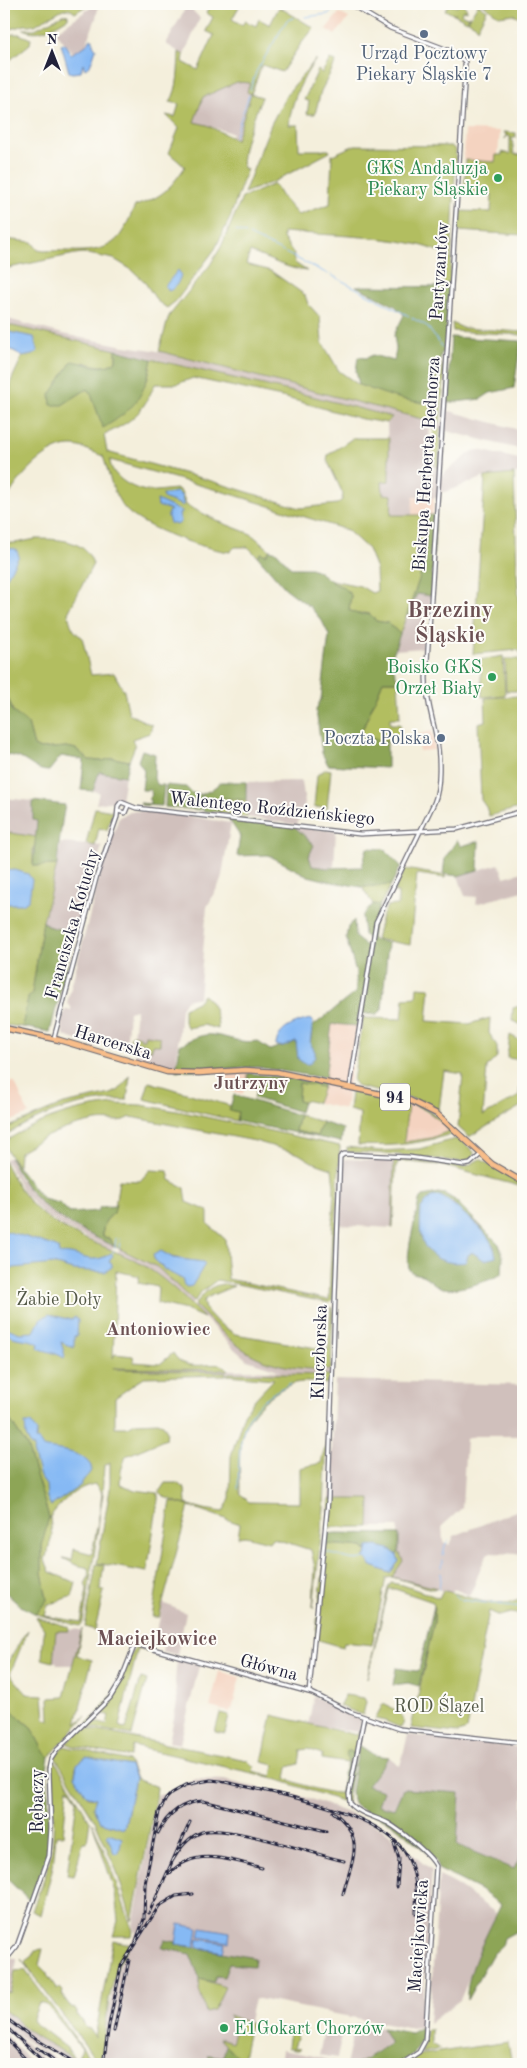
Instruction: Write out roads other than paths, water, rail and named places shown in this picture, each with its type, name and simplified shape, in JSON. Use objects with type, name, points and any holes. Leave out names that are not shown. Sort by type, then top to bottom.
[{"type":"main road","name":"Harcerska","points":[[4,1028],[54,1038],[167,1072],[269,1071],[350,1087]]},
{"type":"main road","name":"94","points":[[350,1087],[422,1105],[437,1114],[480,1155],[507,1174],[523,1182]]},
{"type":"street","name":"Partyzantów","points":[[350,4],[382,24],[456,53],[464,61],[466,72],[448,334]]},
{"type":"street","name":"Biskupa Herberta Bednorza","points":[[350,1087],[376,922],[436,798],[438,788],[436,736],[427,702],[426,683],[448,334]]},
{"type":"street","points":[[117,817],[122,813],[128,808],[125,803],[121,802],[118,810],[122,813]]},
{"type":"street","name":"Walentego Roździeńskiego","points":[[128,808],[352,833],[420,832],[471,826],[523,811]]},
{"type":"street","name":"Franciszka Kotuchy","points":[[54,1038],[97,875],[118,810]]},
{"type":"street","name":"Kluczborska","points":[[309,1692],[328,1497],[340,1157],[344,1154],[405,1157],[464,1165],[470,1164],[480,1155]]},
{"type":"street","name":"Główna","points":[[135,1644],[309,1692],[366,1718],[406,1730],[523,1743]]},
{"type":"street","name":"Rębaczy","points":[[4,1962],[14,1952],[46,1865],[50,1848],[49,1769],[51,1760],[57,1750],[110,1698],[120,1680],[135,1644]]},
{"type":"street","name":"Maciejkowicka","points":[[366,1718],[363,1724],[350,1792],[350,1804],[394,1827],[430,1858],[436,1868],[425,2041],[419,2052],[401,2064]]},
{"type":"water","points":[[90,39],[93,39],[96,49],[90,66],[85,69],[83,64],[81,72],[69,72],[61,44],[64,43],[71,54],[85,46]]},
{"type":"water","points":[[178,270],[181,274],[178,282],[173,289],[168,291],[165,286]]},
{"type":"water","points":[[4,331],[34,337],[38,351],[32,355],[22,357],[4,347]]},
{"type":"water","points":[[176,492],[181,495],[184,506],[163,498],[162,495]]},
{"type":"water","points":[[157,500],[183,512],[179,514],[181,522],[177,525],[170,523],[168,512],[171,510],[158,506]]},
{"type":"water","points":[[4,548],[16,549],[19,556],[5,580],[4,579]]},
{"type":"water","points":[[15,870],[28,874],[32,880],[29,899],[23,904],[4,904],[4,871]]},
{"type":"water","points":[[310,1019],[313,1021],[310,1043],[315,1052],[315,1057],[309,1064],[305,1064],[298,1059],[296,1041],[283,1047],[276,1045],[277,1039],[284,1030]]},
{"type":"water","points":[[440,1196],[450,1202],[484,1232],[492,1244],[496,1257],[484,1260],[472,1252],[468,1255],[466,1262],[459,1263],[439,1259],[429,1251],[421,1236],[421,1208],[431,1197]]},
{"type":"water","points":[[4,1231],[58,1248],[59,1254],[66,1253],[97,1259],[111,1253],[113,1255],[109,1262],[112,1264],[112,1267],[105,1272],[73,1270],[53,1264],[4,1269]]},
{"type":"water","points":[[161,1251],[173,1258],[203,1262],[205,1264],[192,1286],[187,1287],[184,1285],[182,1279],[163,1269],[163,1266],[155,1261],[153,1255]]},
{"type":"water","points":[[49,1314],[71,1320],[75,1317],[78,1319],[77,1337],[74,1336],[74,1348],[61,1342],[64,1358],[38,1348],[39,1344],[36,1342],[14,1337],[4,1332],[4,1327],[20,1333],[34,1332],[40,1320]]},
{"type":"water","points":[[25,1423],[31,1423],[37,1432],[36,1440],[43,1447],[76,1454],[91,1466],[91,1471],[81,1485],[51,1506],[47,1498],[46,1485],[40,1477],[33,1452],[34,1447],[31,1446],[26,1436]]},
{"type":"water","points":[[376,1546],[389,1549],[397,1555],[399,1561],[390,1573],[372,1566],[364,1558],[368,1547]]},
{"type":"water","points":[[86,1757],[130,1766],[135,1778],[124,1829],[100,1822],[93,1807],[96,1798],[86,1795],[75,1776],[77,1764]]},
{"type":"water","points":[[109,1833],[122,1838],[119,1853],[114,1853],[107,1835]]},
{"type":"water","points":[[179,1924],[198,1928],[195,1947],[176,1944]]},
{"type":"water","points":[[201,1927],[230,1932],[229,1942],[199,1937]]},
{"type":"water","points":[[198,1939],[225,1943],[223,1952],[197,1947]]},
{"type":"waterway","points":[[305,17],[328,14],[340,4]]},
{"type":"waterway","points":[[250,90],[256,72],[287,20],[293,18]]},
{"type":"waterway","points":[[234,138],[249,95]]},
{"type":"waterway","points":[[236,231],[246,234]]},
{"type":"waterway","points":[[249,235],[328,274]]},
{"type":"waterway","points":[[331,275],[409,316]]},
{"type":"waterway","points":[[412,318],[427,326],[442,347]]},
{"type":"waterway","points":[[115,1248],[116,1238]]},
{"type":"waterway","points":[[119,1248],[120,1239]]},
{"type":"waterway","points":[[238,1489],[241,1439],[245,1426],[251,1414],[260,1403],[291,1383]]},
{"type":"waterway","points":[[443,1556],[445,1545],[448,1541]]},
{"type":"waterway","points":[[327,1552],[356,1560],[364,1558]]},
{"type":"waterway","points":[[442,1567],[443,1560]]},
{"type":"waterway","points":[[439,1589],[441,1573]]},
{"type":"waterway","points":[[452,1592],[461,1600],[522,1607]]},
{"type":"railway","points":[[194,1783],[211,1780],[220,1781],[292,1797],[320,1804],[370,1824],[390,1836],[408,1858],[414,1873],[416,1914]]},
{"type":"railway","points":[[136,1941],[144,1919],[145,1884],[159,1812],[166,1799],[172,1793],[186,1785],[200,1782]]},
{"type":"railway","points":[[158,1833],[166,1820],[176,1810],[188,1804],[203,1801],[326,1831]]},
{"type":"railway","points":[[333,1812],[344,1821],[353,1840],[353,1860],[343,1894]]},
{"type":"railway","points":[[149,1913],[190,1822]]},
{"type":"railway","points":[[173,1860],[182,1847],[193,1837],[202,1832],[215,1831],[251,1836],[344,1861]]},
{"type":"railway","points":[[394,1843],[399,1859],[397,1887]]},
{"type":"railway","points":[[169,1874],[179,1865],[190,1860],[213,1857],[262,1868]]},
{"type":"railway","points":[[104,2058],[121,1966],[159,1906],[176,1896],[193,1894]]},
{"type":"railway","points":[[114,2031],[129,1960]]},
{"type":"railway","points":[[4,2017],[32,2037],[78,2064]]},
{"type":"railway","points":[[4,2025],[46,2064]]},
{"type":"railway","points":[[4,2036],[30,2064]]},
{"type":"railway","points":[[37,2048],[59,2064]]},
{"type":"place","name":"Urząd Pocztowy Piekary Śląskie 7","points":[[424,34]]},
{"type":"place","name":"GKS Andaluzja Piekary Śląskie","points":[[498,178]]},
{"type":"place","name":"Boisko GKS Orzeł Biały","points":[[492,677]]},
{"type":"place","name":"Poczta Polska","points":[[441,738]]},
{"type":"place","name":"E1Gokart Chorzów","points":[[224,2028]]},
{"type":"district","name":"Brzeziny Śląskie","points":[[450,622]]},
{"type":"district","name":"Jutrzyny","points":[[251,1082]]},
{"type":"district","name":"Antoniowiec","points":[[158,1328]]},
{"type":"district","name":"Maciejkowice","points":[[157,1638]]},
{"type":"park label","name":"Żabie Doły","points":[[59,1299]]},
{"type":"park label","name":"ROD Ślązel","points":[[439,1706]]}]
